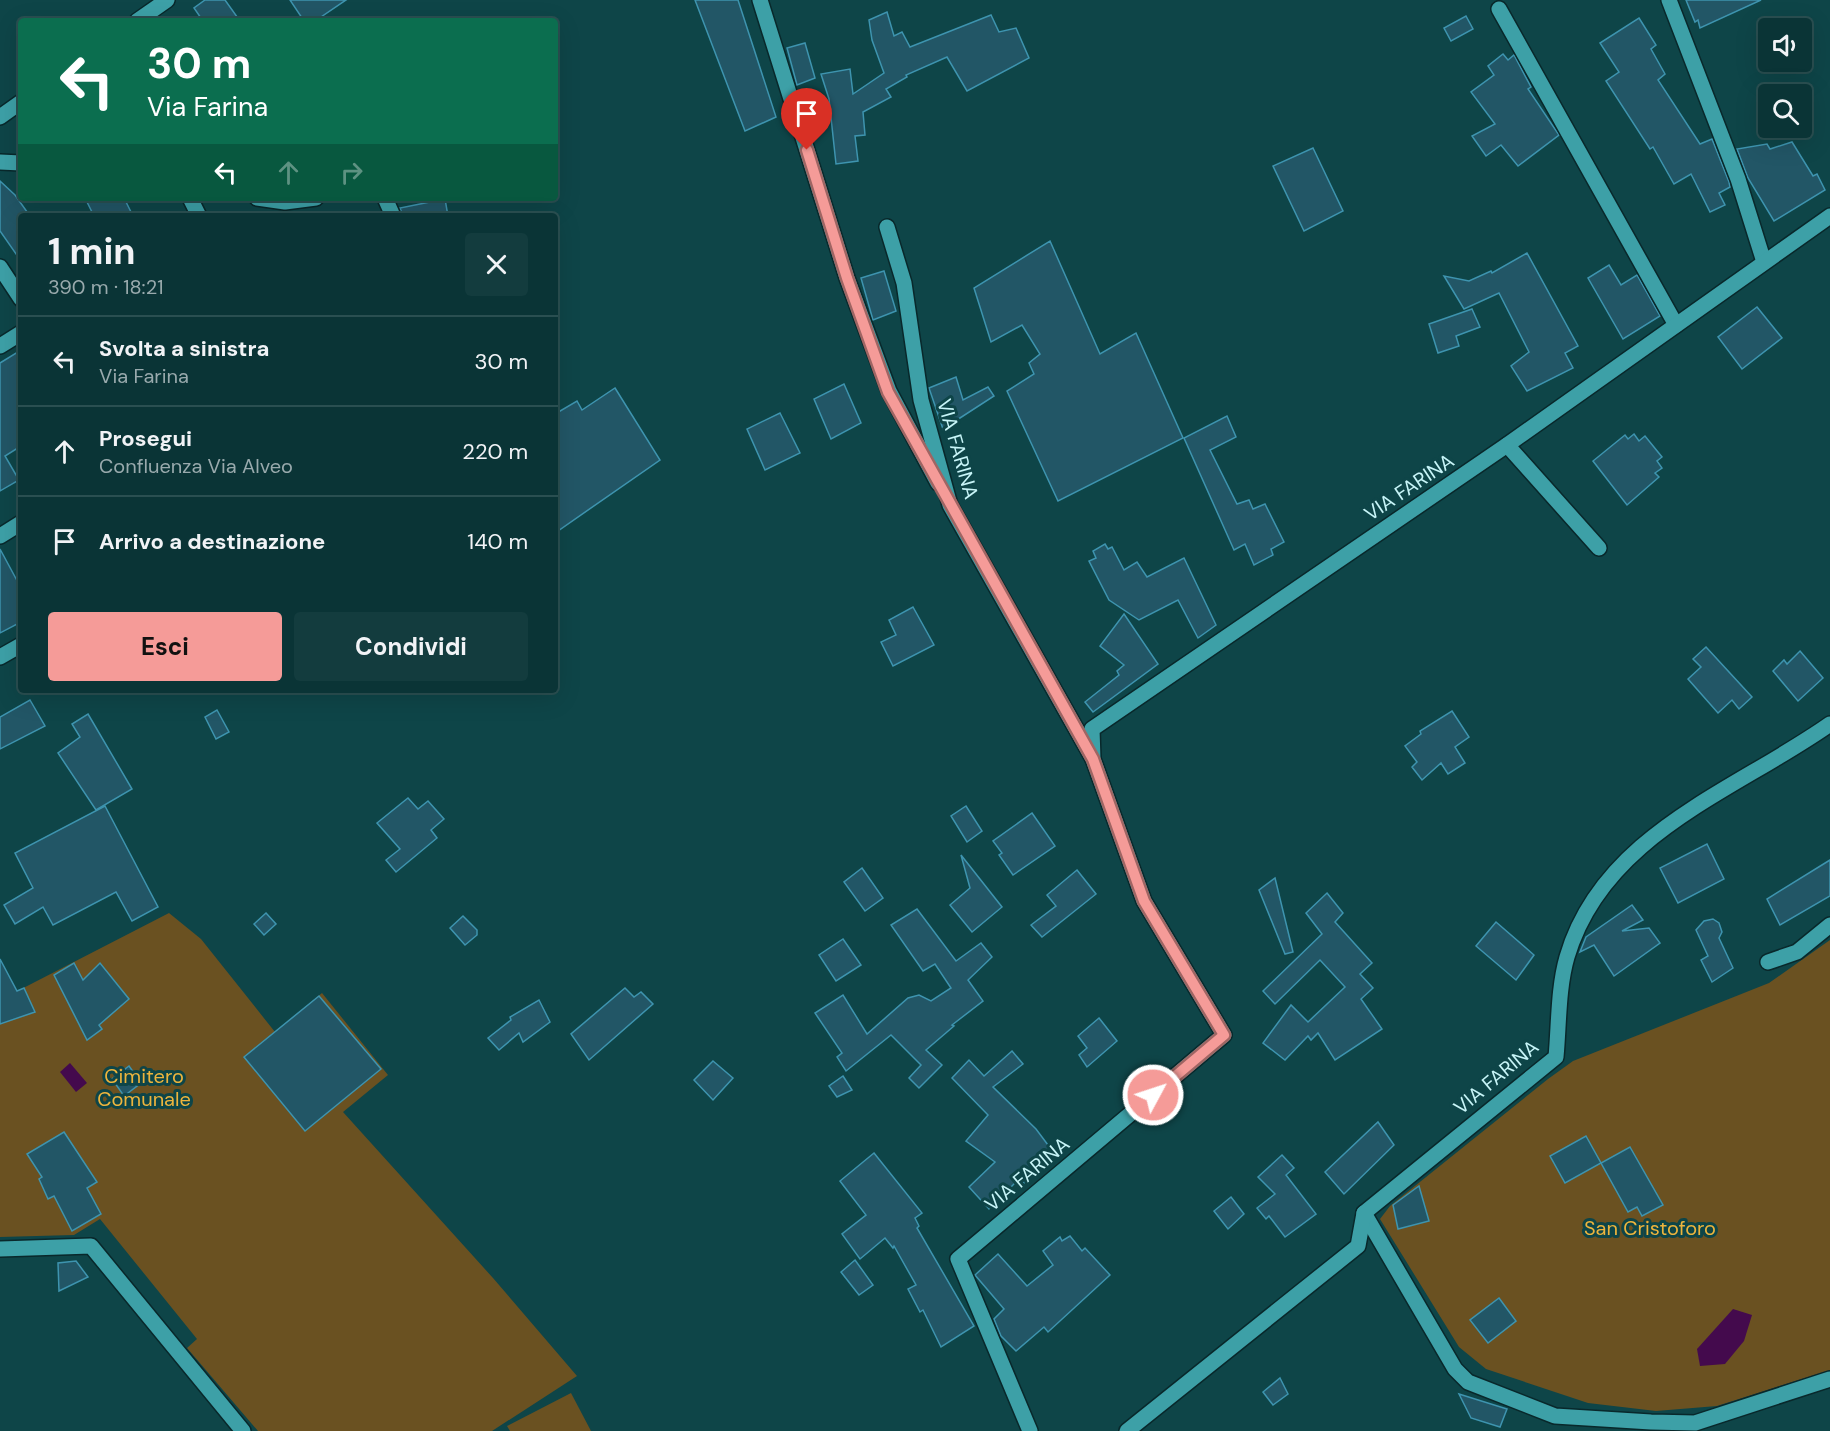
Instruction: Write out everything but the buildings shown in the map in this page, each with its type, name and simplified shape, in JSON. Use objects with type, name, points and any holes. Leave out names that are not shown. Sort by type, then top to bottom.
[{"type":"street","points":[[141,18],[167,0]]},
{"type":"street","points":[[760,0],[847,278],[888,392],[950,505]]},
{"type":"street","points":[[1668,0],[1738,179],[1764,262]]},
{"type":"street","points":[[1498,9],[1676,325]]},
{"type":"street","points":[[0,117],[18,104]]},
{"type":"street","points":[[0,162],[18,163]]},
{"type":"street","name":"VIA FARINA","points":[[1093,759],[1092,729],[1507,446],[1830,216]]},
{"type":"street","name":"VIA FARINA","points":[[887,227],[904,283],[921,400],[950,505],[1093,759],[1144,901],[1224,1035],[958,1260],[1030,1431]]},
{"type":"street","points":[[0,267],[18,294]]},
{"type":"street","points":[[0,346],[18,335]]},
{"type":"street","points":[[1507,446],[1599,548]]},
{"type":"street","points":[[0,536],[18,525]]},
{"type":"street","points":[[0,657],[18,647]]},
{"type":"street","name":"VIA FARINA","points":[[1364,1213],[1556,1057],[1567,958],[1584,917],[1604,884],[1633,852],[1720,790],[1830,724]]},
{"type":"street","points":[[1768,963],[1797,952],[1830,925]]},
{"type":"street","points":[[1364,1213],[1455,1369],[1468,1382],[1555,1416],[1695,1423],[1830,1379]]},
{"type":"street","points":[[1127,1431],[1358,1245],[1364,1213]]},
{"type":"street","points":[[0,1249],[91,1246],[243,1431]]},
{"type":"green space","name":"Cimitero Comunale","points":[[169,913],[201,939],[275,1032],[322,993],[388,1075],[343,1112],[493,1278],[577,1376],[492,1431],[258,1431],[187,1348],[197,1339],[100,1219],[74,1235],[0,1237],[0,1000]]},
{"type":"green space","name":"San Cristoforo","points":[[1830,940],[1830,1370],[1717,1406],[1656,1411],[1588,1403],[1486,1369],[1459,1347],[1380,1219],[1390,1206],[1573,1061],[1769,983]]},
{"type":"green space","points":[[571,1393],[591,1431],[510,1431],[507,1426]]},
{"type":"shaded area","points":[[70,1063],[87,1083],[76,1092],[60,1072]]},
{"type":"shaded area","points":[[1733,1309],[1752,1315],[1744,1341],[1725,1364],[1700,1366],[1697,1349]]},
{"type":"route","points":[[807,150],[847,278],[888,392],[1093,759],[1144,901],[1224,1035],[1153,1095]]}]
